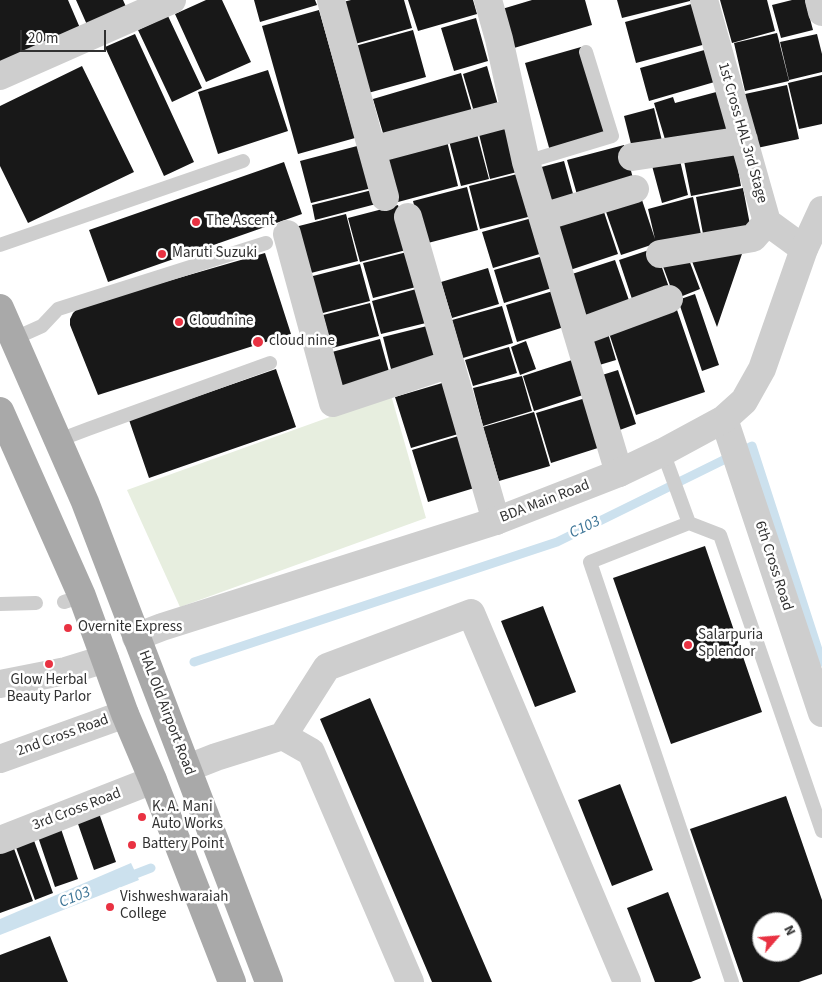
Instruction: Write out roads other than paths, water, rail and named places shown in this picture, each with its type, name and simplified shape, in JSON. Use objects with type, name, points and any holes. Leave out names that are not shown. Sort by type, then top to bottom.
[{"type":"main road","name":"HAL Old Airport Road","points":[[0,308],[85,502],[269,982]]},
{"type":"main road","points":[[0,411],[73,599],[104,659],[232,982]]},
{"type":"street","points":[[0,76],[172,0]]},
{"type":"street","points":[[331,0],[385,197]]},
{"type":"street","points":[[488,0],[499,39],[526,162],[619,474]]},
{"type":"street","name":"1st Cross HAL 3rd Stage","points":[[704,0],[768,222],[804,249]]},
{"type":"street","points":[[819,0],[822,12]]},
{"type":"street","points":[[372,150],[515,112]]},
{"type":"street","points":[[632,157],[744,140]]},
{"type":"street","points":[[543,217],[635,189]]},
{"type":"street","name":"BDA Main Road","points":[[136,637],[162,627],[496,521],[619,474],[724,419],[744,401],[762,369],[804,249],[822,210]]},
{"type":"street","points":[[408,217],[496,521]]},
{"type":"street","points":[[660,254],[753,238],[768,222]]},
{"type":"street","points":[[277,238],[333,403],[450,364]]},
{"type":"street","points":[[577,332],[670,299]]},
{"type":"street","name":"6th Cross Road","points":[[724,419],[822,714]]},
{"type":"street","points":[[188,768],[283,736],[327,667],[471,613],[627,982]]},
{"type":"street","points":[[0,684],[66,671],[104,659]]},
{"type":"street","name":"2nd Cross Road","points":[[0,759],[125,714]]},
{"type":"street","points":[[283,736],[312,752],[410,982]]},
{"type":"street","name":"3rd Cross Road","points":[[0,840],[153,780]]},
{"type":"lane","points":[[526,162],[612,136],[586,52]]},
{"type":"lane","points":[[0,245],[243,161]]},
{"type":"lane","points":[[13,339],[42,326],[58,309],[277,238]]},
{"type":"lane","points":[[59,440],[270,363]]},
{"type":"lane","points":[[664,452],[689,523]]},
{"type":"lane","points":[[732,982],[590,562],[689,523],[720,535],[822,831]]},
{"type":"lane","points":[[0,604],[36,603]]},
{"type":"water","points":[[131,863],[139,880],[0,935],[0,919]]},
{"type":"waterway","name":"C103","points":[[194,662],[557,542],[752,446],[822,662]]},
{"type":"waterway","name":"C103","points":[[125,878],[151,868]]},
{"type":"place","name":"The Ascent","points":[[196,222]]},
{"type":"place","name":"Maruti Suzuki","points":[[162,254]]},
{"type":"place","name":"Cloudnine","points":[[179,322]]},
{"type":"place","name":"cloud nine","points":[[258,342]]},
{"type":"place","name":"Overnite Express","points":[[68,628]]},
{"type":"place","name":"Salarpuria Splendor","points":[[688,645]]},
{"type":"place","name":"Glow Herbal Beauty Parlor","points":[[49,664]]},
{"type":"place","name":"K. A. Mani Auto Works","points":[[142,817]]},
{"type":"place","name":"Battery Point","points":[[132,845]]},
{"type":"place","name":"Vishweshwaraiah College","points":[[110,907]]}]
